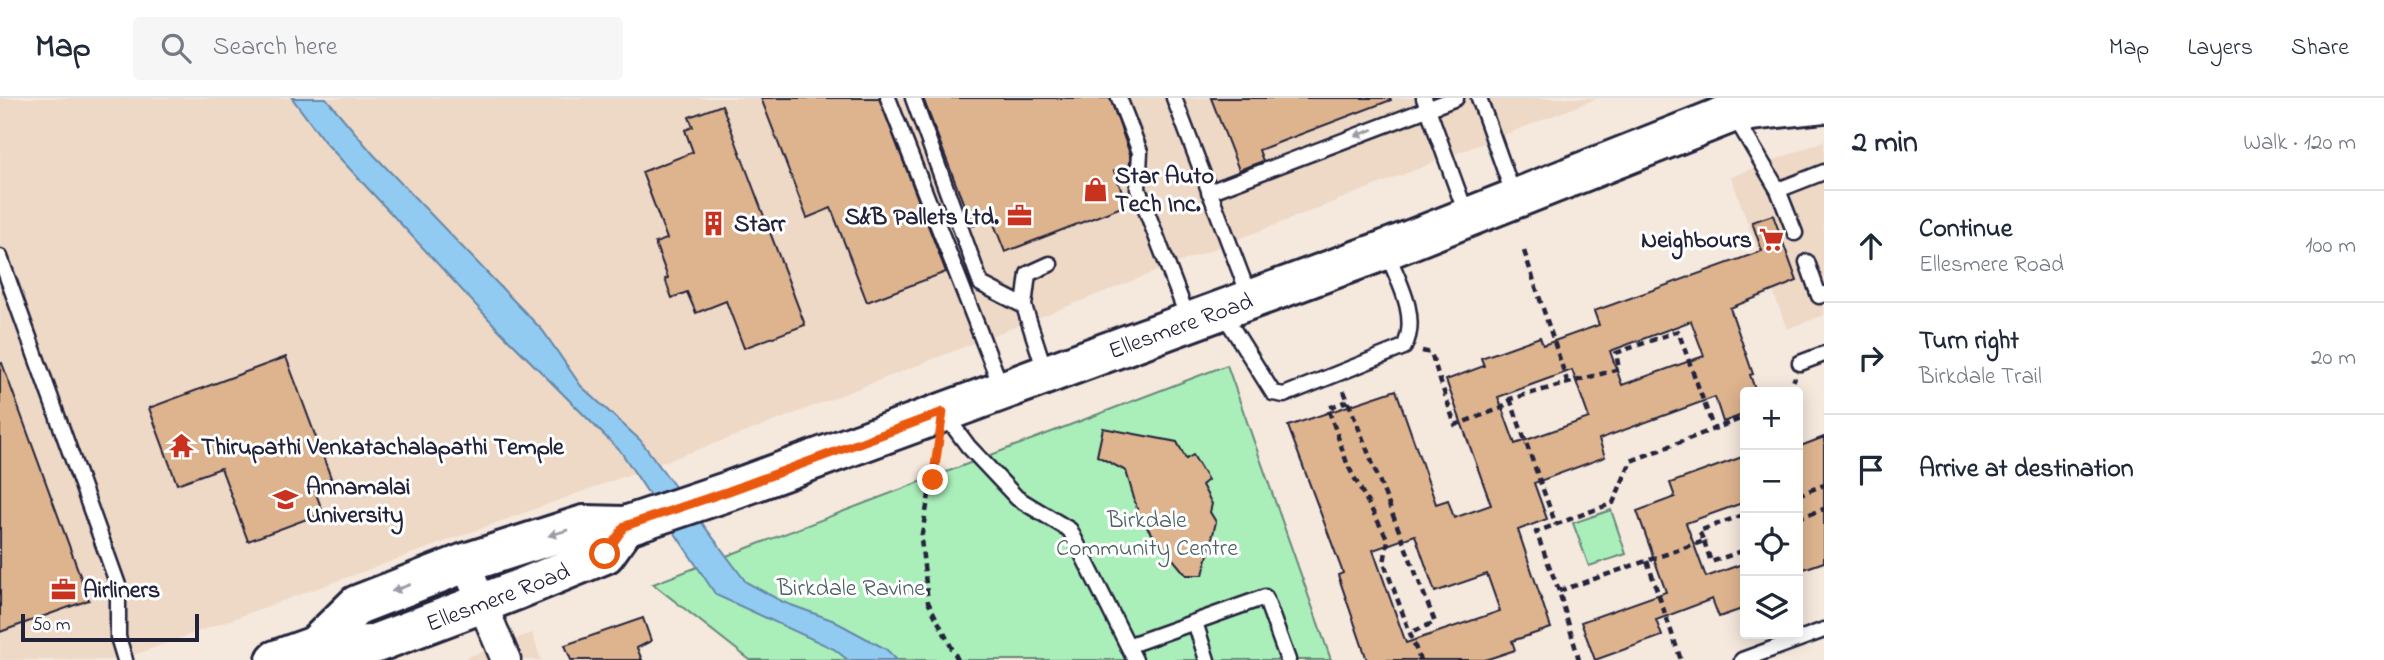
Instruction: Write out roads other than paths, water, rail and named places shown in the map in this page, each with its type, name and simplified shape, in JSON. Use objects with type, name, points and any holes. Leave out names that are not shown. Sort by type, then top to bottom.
[{"type":"main road","name":"Ellesmere Road","points":[[314,646],[357,605],[465,563],[584,525],[625,526],[729,491],[1385,250],[1515,199],[1741,103],[1824,103]]},
{"type":"main road","name":"Ellesmere Road","points":[[276,660],[314,646],[371,645],[481,603],[605,554],[625,526]]},
{"type":"street","points":[[465,563],[506,660]]},
{"type":"lane","points":[[888,98],[1002,391]]},
{"type":"lane","points":[[913,98],[981,284],[1024,306]]},
{"type":"lane","points":[[1119,98],[1140,152],[1138,189],[1273,393],[1284,395],[1404,348],[1411,335],[1407,300],[1385,250]]},
{"type":"lane","points":[[1174,98],[1209,192],[1221,311]]},
{"type":"lane","points":[[1209,192],[1426,103],[1456,98]]},
{"type":"lane","points":[[1479,98],[1515,199]]},
{"type":"lane","points":[[1426,103],[1468,217]]},
{"type":"lane","points":[[1741,103],[1795,233]]},
{"type":"lane","points":[[1778,190],[1824,172]]},
{"type":"lane","points":[[0,257],[118,585],[118,637],[125,660]]},
{"type":"lane","points":[[1807,262],[1819,296],[1824,294]]},
{"type":"lane","points":[[1046,375],[1024,306],[1028,274],[1050,264]]},
{"type":"lane","points":[[1800,363],[1824,354]]},
{"type":"lane","points":[[943,412],[968,446],[1017,498],[1070,530],[1130,645],[1135,660]]},
{"type":"lane","points":[[1130,645],[1265,597],[1288,660]]},
{"type":"lane","points":[[1195,622],[1207,660]]},
{"type":"lane","points":[[1742,660],[1824,630]]},
{"type":"water","points":[[292,98],[326,98],[373,154],[543,331],[581,386],[640,440],[746,582],[783,602],[832,620],[886,649],[897,660],[848,660],[834,649],[716,595],[621,452],[498,329],[324,141]]},
{"type":"place","name":"Star Auto Tech Inc.","points":[[1095,189]]},
{"type":"place","name":"S&B Pallets Ltd.","points":[[1019,216]]},
{"type":"place","name":"Starr","points":[[714,223]]},
{"type":"place","name":"Neighbours","points":[[1772,239]]},
{"type":"place","name":"Thirupathi Venkatachalapathi Temple","points":[[181,446]]},
{"type":"place","name":"Annamalai University","points":[[286,500]]},
{"type":"place","name":"Airliners","points":[[63,589]]},
{"type":"park label","name":"Birkdale Community Centre","points":[[1147,533]]},
{"type":"park label","name":"Birkdale Ravine","points":[[851,587]]}]
